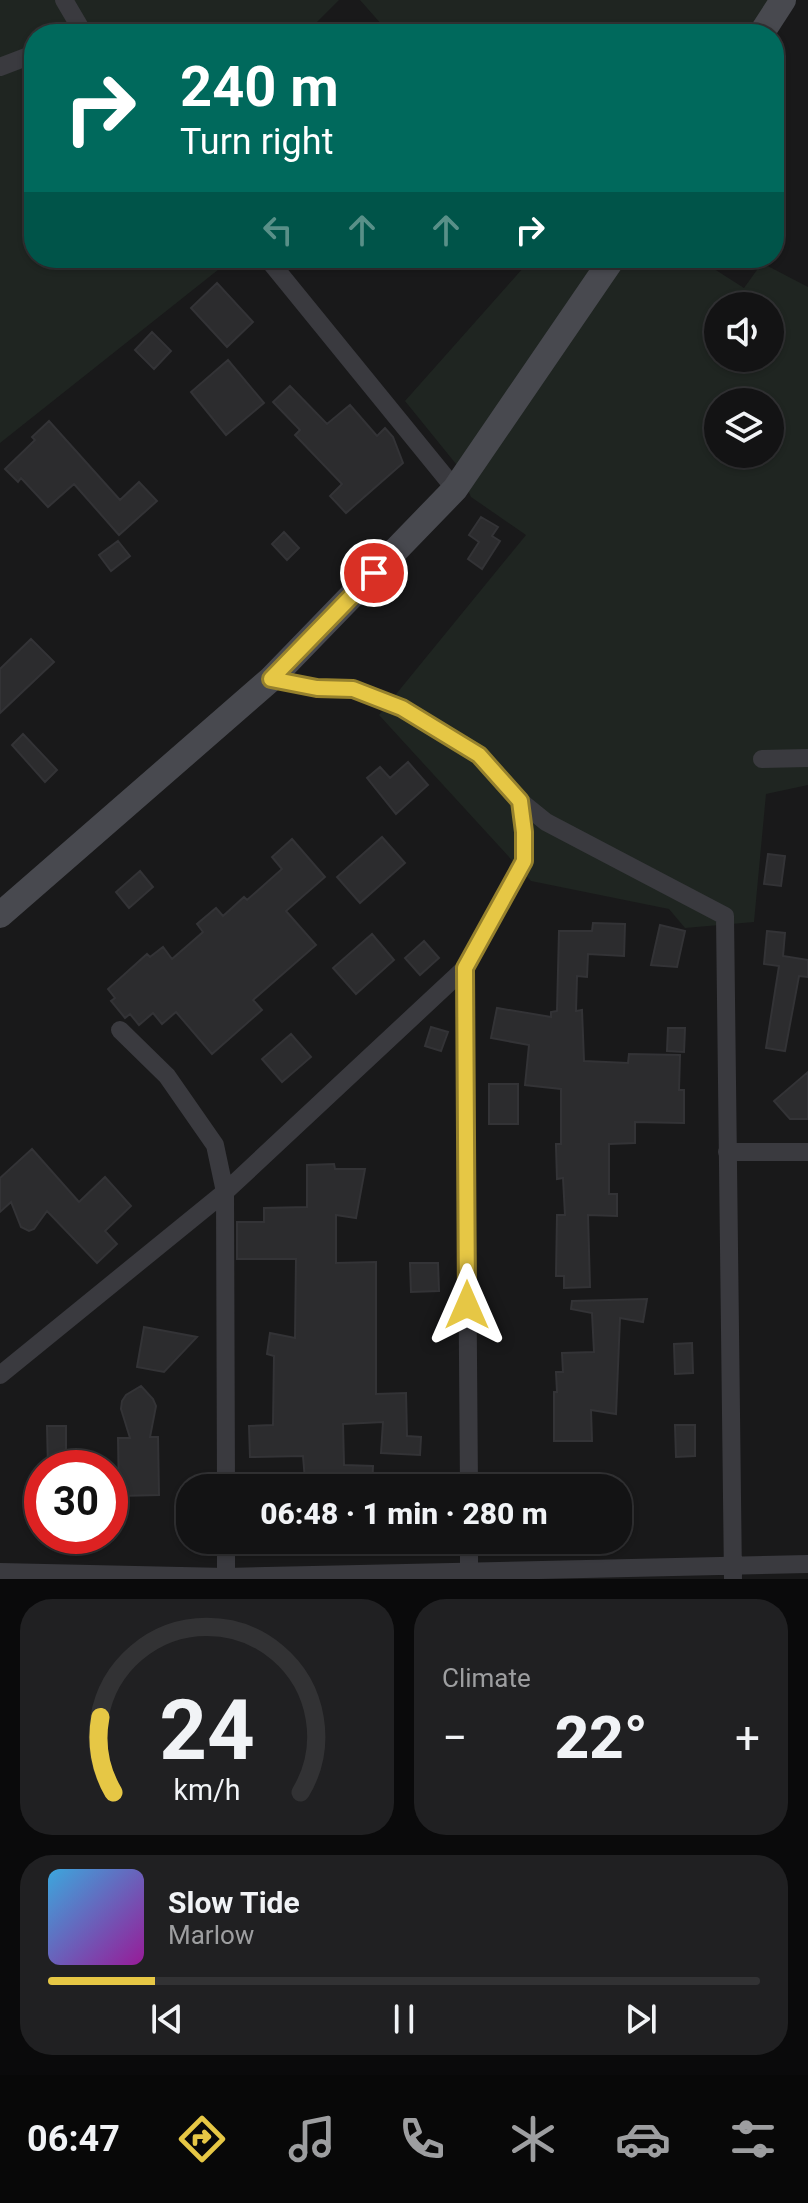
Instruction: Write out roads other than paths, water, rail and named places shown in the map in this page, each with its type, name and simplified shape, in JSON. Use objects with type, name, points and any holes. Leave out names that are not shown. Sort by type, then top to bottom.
[{"type":"main road","points":[[767,24],[783,0]]},
{"type":"main road","points":[[0,915],[271,679],[455,489],[606,268]]},
{"type":"street","points":[[64,0],[78,24]]},
{"type":"street","points":[[0,67],[24,58]]},
{"type":"street","points":[[275,268],[455,489]]},
{"type":"street","points":[[271,679],[317,688],[353,689],[402,708],[479,755],[520,801],[546,822],[725,916],[732,1572]]},
{"type":"street","points":[[762,759],[808,758]]},
{"type":"street","points":[[0,1375],[225,1192],[465,968],[524,861],[520,801]]},
{"type":"street","points":[[465,968],[469,1474]]},
{"type":"street","points":[[120,1030],[167,1076],[215,1145],[225,1192],[226,1474]]},
{"type":"street","points":[[727,1152],[808,1152]]},
{"type":"street","points":[[226,1554],[226,1578]]},
{"type":"street","points":[[469,1554],[469,1575]]},
{"type":"street","points":[[0,1572],[226,1578],[732,1572],[808,1564]]}]
